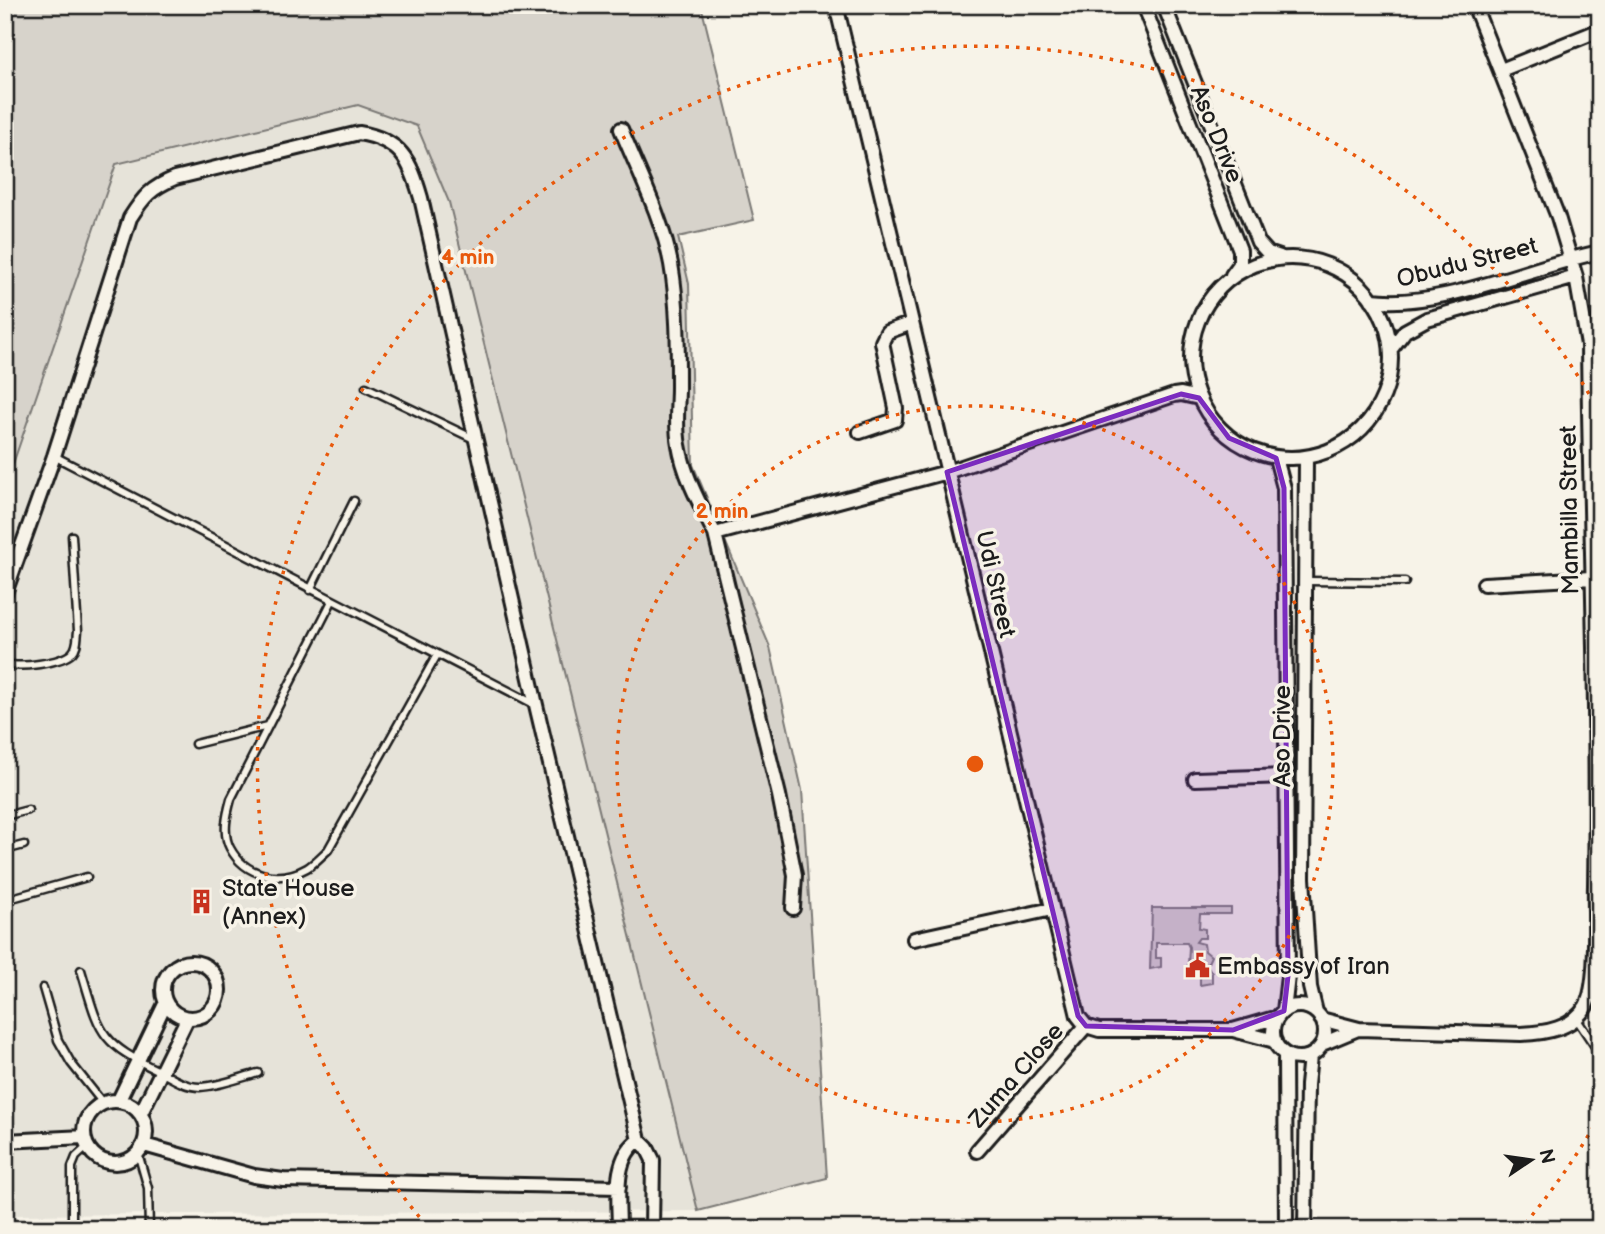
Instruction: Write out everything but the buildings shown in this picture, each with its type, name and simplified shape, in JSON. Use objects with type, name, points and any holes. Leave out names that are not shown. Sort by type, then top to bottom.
[{"type":"street","name":"Udi Street","points":[[836,5],[1077,1016],[1086,1026]]},
{"type":"street","name":"Aso Drive","points":[[1143,5],[1240,250],[1240,264],[1231,277]]},
{"type":"street","name":"Aso Drive","points":[[1164,5],[1258,242],[1268,253],[1284,258]]},
{"type":"street","name":"Mambilla Street","points":[[1474,5],[1572,258],[1588,345],[1595,504],[1591,578],[1598,819],[1594,964],[1586,1006],[1576,1018]]},
{"type":"street","points":[[1501,71],[1600,30]]},
{"type":"street","points":[[621,129],[657,216],[670,263],[676,307],[676,418],[679,445],[694,490],[715,534],[779,795],[794,876],[793,908]]},
{"type":"street","points":[[5,593],[54,456],[130,218],[144,196],[157,186],[175,178],[359,133],[377,136],[398,148],[412,168],[421,198],[536,705],[639,1140],[653,1160],[652,1229]]},
{"type":"street","name":"Obudu Street","points":[[1372,300],[1395,303],[1423,300],[1600,252]]},
{"type":"street","points":[[1284,258],[1314,261],[1343,272],[1359,285],[1382,318],[1391,349],[1389,378],[1383,398],[1373,416],[1360,432],[1344,444],[1306,458],[1276,458],[1246,449],[1229,438],[1214,423],[1199,398],[1191,367],[1195,327],[1216,291],[1231,277],[1256,264],[1284,258]]},
{"type":"street","name":"Obudu Street","points":[[1391,349],[1405,331],[1427,319],[1576,277]]},
{"type":"street","points":[[860,432],[895,420],[896,408],[882,342],[887,332],[912,323]]},
{"type":"street","points":[[715,534],[947,471],[1174,395],[1199,398]]},
{"type":"street","name":"Aso Drive","points":[[1276,458],[1284,488],[1287,776],[1288,976],[1281,1014]]},
{"type":"street","name":"Aso Drive","points":[[1306,458],[1303,878],[1310,988],[1319,1015]]},
{"type":"street","points":[[1484,584],[1591,578]]},
{"type":"street","points":[[1195,779],[1287,776]]},
{"type":"street","points":[[914,939],[1052,909]]},
{"type":"street","points":[[119,1100],[165,1004],[163,985],[172,969],[189,962],[207,967],[218,982],[217,1001],[205,1015],[187,1019],[178,1016],[165,1004]]},
{"type":"street","points":[[1233,1031],[1300,1006],[1359,1029],[1546,1033],[1576,1018]]},
{"type":"street","points":[[1281,1014],[1273,1033],[1285,1055],[1286,1229]]},
{"type":"street","points":[[1319,1015],[1324,1027],[1322,1044]]},
{"type":"street","points":[[141,1113],[187,1019]]},
{"type":"street","points":[[1086,1026],[1099,1030],[1137,1032],[1233,1031],[1275,1041]]},
{"type":"street","name":"Zuma Close","points":[[977,1151],[1086,1026]]},
{"type":"street","points":[[1285,1055],[1302,1058],[1310,1056],[1322,1044],[1359,1029]]},
{"type":"street","points":[[1305,1229],[1307,1085],[1310,1056]]},
{"type":"street","points":[[119,1100],[127,1102],[141,1113],[146,1134],[141,1149],[121,1163],[111,1163],[94,1155],[86,1142],[87,1118],[102,1102],[119,1100]]},
{"type":"street","points":[[619,1229],[619,1187],[623,1160],[630,1146],[639,1140]]},
{"type":"street","points":[[5,1141],[86,1142]]},
{"type":"street","points":[[141,1149],[254,1176],[283,1180],[619,1187]]},
{"type":"lane","points":[[366,387],[476,440]]},
{"type":"lane","points":[[54,456],[536,705]]},
{"type":"lane","points":[[310,590],[354,501]]},
{"type":"lane","points":[[5,663],[21,667],[61,659],[71,654],[76,646],[78,631],[72,536]]},
{"type":"lane","points":[[1304,581],[1405,582]]},
{"type":"lane","points":[[332,601],[231,799],[226,820],[229,846],[240,861],[255,872],[273,877],[291,875],[308,868],[328,850],[437,655]]},
{"type":"lane","points":[[195,744],[268,726]]},
{"type":"lane","points":[[5,816],[27,810]]},
{"type":"lane","points":[[5,850],[24,845]]},
{"type":"lane","points":[[5,900],[87,877]]},
{"type":"lane","points":[[81,970],[103,1034],[117,1049],[136,1061],[186,1085],[198,1087],[258,1073]]},
{"type":"lane","points":[[43,988],[58,1040],[71,1063],[102,1102]]},
{"type":"lane","points":[[1576,1018],[1600,1054]]},
{"type":"lane","points":[[72,1229],[72,1167],[86,1142]]},
{"type":"lane","points":[[141,1149],[148,1188],[149,1229]]},
{"type":"highlighted area","points":[[1181,394],[1199,398],[1229,438],[1276,458],[1284,488],[1288,976],[1284,1011],[1233,1030],[1086,1026],[1078,1016],[947,472]]},
{"type":"shaded area","points":[[5,5],[574,5],[581,10],[586,5],[701,5],[754,220],[678,237],[689,284],[693,465],[770,647],[802,790],[827,1178],[698,1211],[449,202],[417,126],[358,105],[116,164],[5,487]]},
{"type":"shaded area","points":[[358,105],[417,126],[449,202],[698,1211],[5,1215],[5,487],[116,164]]},
{"type":"shaded area","points":[[1152,908],[1231,908],[1231,914],[1200,914],[1199,928],[1205,929],[1205,938],[1199,938],[1196,942],[1204,944],[1205,951],[1211,956],[1207,965],[1212,973],[1212,983],[1200,985],[1200,977],[1205,972],[1196,963],[1190,968],[1188,965],[1187,943],[1156,943],[1156,958],[1161,958],[1161,967],[1150,969]]},
{"type":"place","name":"State House (Annex)","points":[[202,902]]},
{"type":"place","name":"Embassy of Iran","points":[[1197,966]]}]
